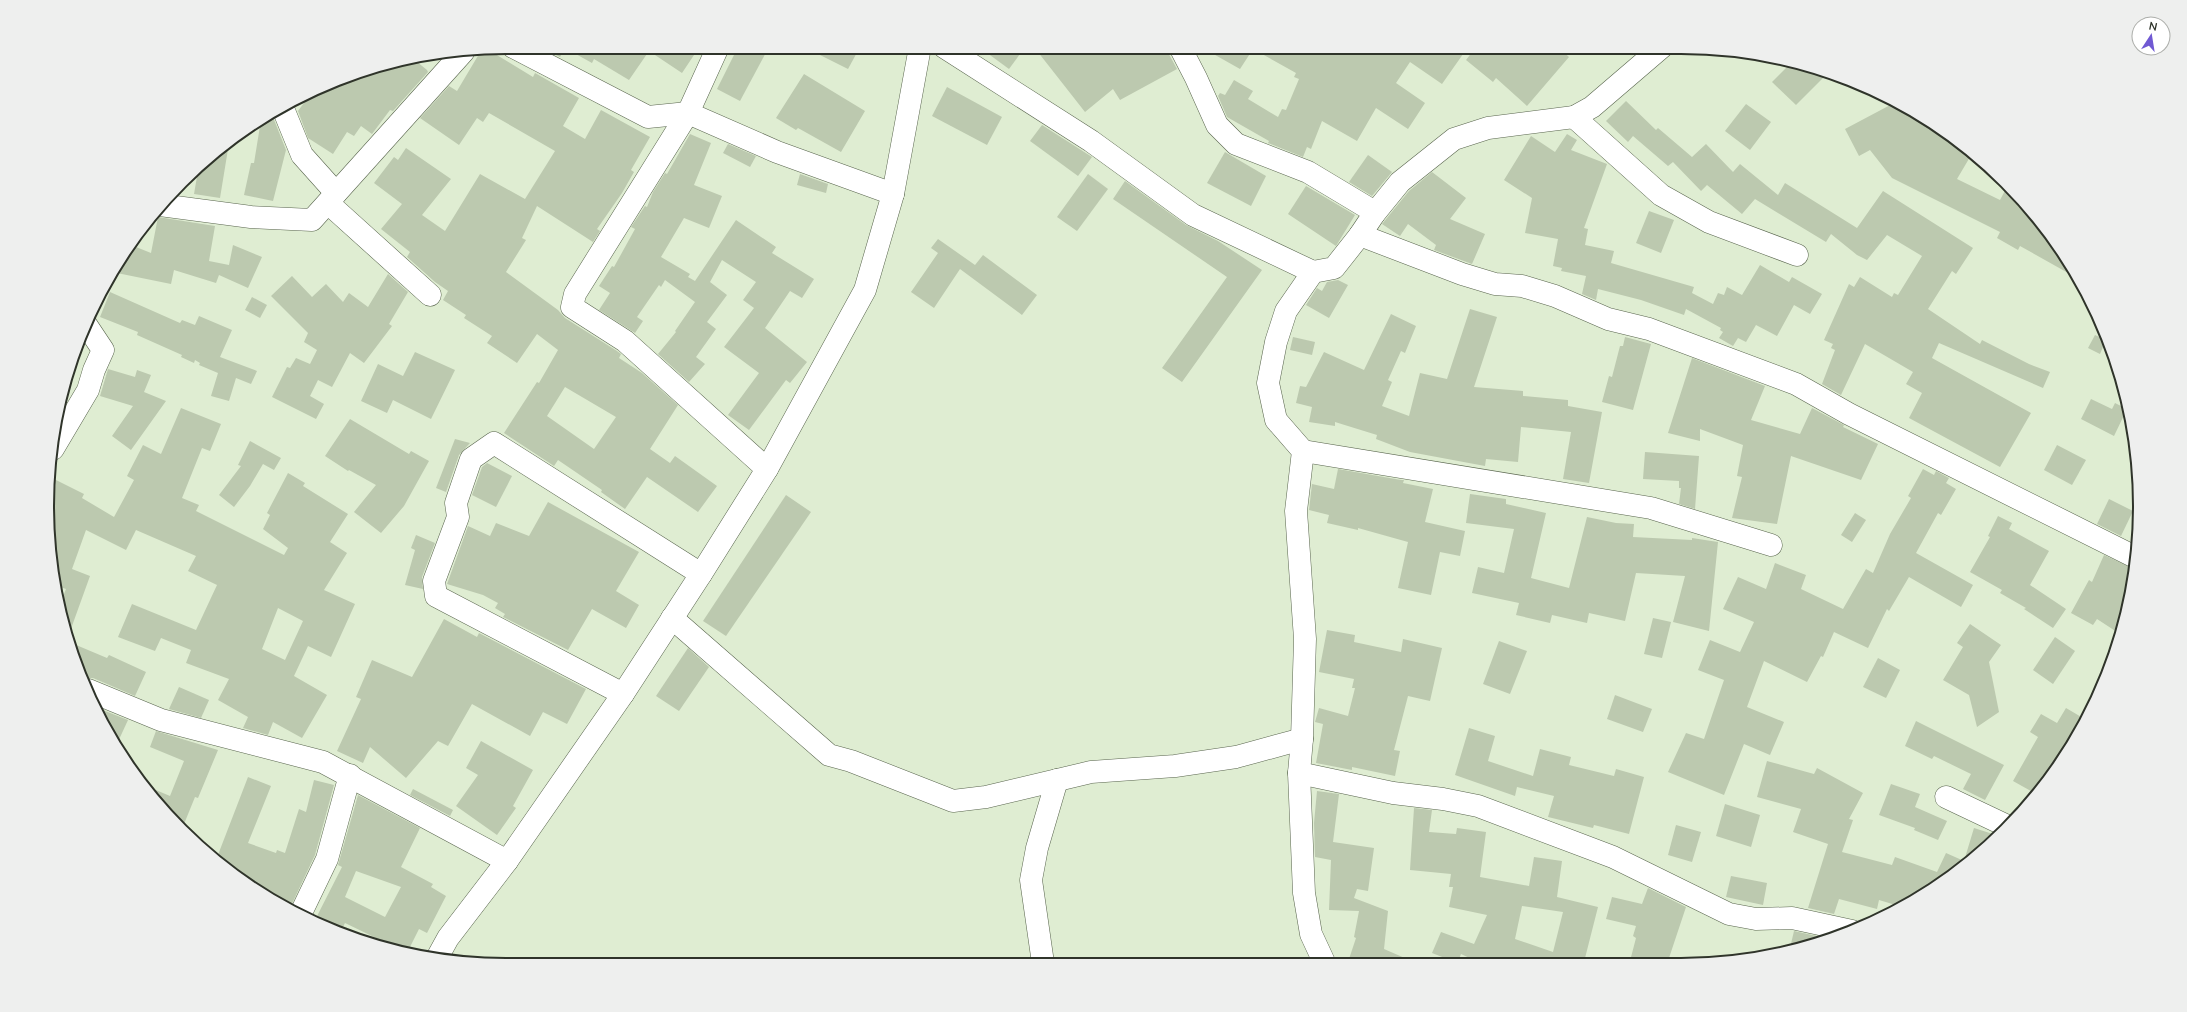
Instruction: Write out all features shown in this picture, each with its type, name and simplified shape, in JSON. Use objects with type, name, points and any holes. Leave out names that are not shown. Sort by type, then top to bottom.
[{"type":"street","points":[[526,54],[648,117],[688,113],[777,152],[893,194]]},
{"type":"street","points":[[715,54],[688,113],[575,294],[572,307],[625,341],[767,469]]},
{"type":"street","points":[[440,953],[448,938],[507,860],[623,694],[701,574],[767,469],[865,290],[893,194],[919,54]]},
{"type":"street","points":[[955,54],[1091,141],[1193,215],[1313,272],[1334,268],[1400,182],[1454,139],[1488,128],[1574,117],[1592,107],[1654,54]]},
{"type":"street","points":[[1184,54],[1217,125],[1236,144],[1308,172],[1374,214]]},
{"type":"street","points":[[168,206],[251,218],[312,220],[459,57]]},
{"type":"street","points":[[285,112],[302,155],[332,198],[430,295]]},
{"type":"street","points":[[1574,117],[1661,195],[1710,222],[1797,255]]},
{"type":"street","points":[[1360,235],[1462,274],[1496,284],[1522,286],[1555,296],[1608,319],[1649,329],[1796,384],[1849,414],[2130,555]]},
{"type":"street","points":[[1313,272],[1286,311],[1276,342],[1268,383],[1276,420],[1303,452],[1651,508],[1771,545]]},
{"type":"street","points":[[60,438],[88,390],[94,370],[103,350],[90,330]]},
{"type":"street","points":[[623,694],[436,596],[434,581],[458,517],[456,503],[470,459],[494,443],[701,574]]},
{"type":"street","points":[[1303,452],[1296,511],[1305,639],[1302,739],[1299,773],[1304,893],[1311,934],[1322,958]]},
{"type":"street","points":[[672,618],[829,755],[850,761],[953,801],[986,797],[1091,772],[1175,766],[1236,757],[1302,739]]},
{"type":"street","points":[[95,693],[160,720],[323,762],[507,860]]},
{"type":"street","points":[[1299,773],[1393,793],[1443,799],[1478,806],[1613,857],[1729,914],[1756,919],[1792,918],[1841,929]]},
{"type":"street","points":[[303,909],[327,859],[350,776]]},
{"type":"street","points":[[1043,958],[1031,880],[1037,848],[1057,780]]},
{"type":"street","points":[[1946,797],[2003,824]]},
{"type":"building","points":[[496,54],[533,77],[535,73],[579,98],[563,126],[585,139],[601,110],[650,137],[631,170],[634,172],[622,193],[597,229],[600,231],[593,242],[537,206],[522,238],[526,240],[506,272],[558,310],[565,318],[621,354],[619,358],[642,373],[678,405],[650,449],[670,463],[675,456],[717,486],[698,512],[647,477],[625,509],[601,492],[602,490],[558,460],[554,466],[504,433],[537,382],[539,383],[558,350],[537,334],[517,363],[487,343],[492,336],[464,318],[466,315],[443,300],[448,291],[435,282],[407,257],[410,252],[381,229],[402,204],[374,183],[394,157],[398,160],[406,148],[451,179],[422,215],[445,231],[480,174],[525,199],[555,151],[489,113],[483,122],[477,118],[459,145],[420,118],[449,86],[457,91],[478,55]],"holes":[[[565,387],[616,417],[594,449],[547,416]]]},
{"type":"building","points":[[554,54],[562,54],[560,57]]},
{"type":"building","points":[[576,54],[647,54],[629,80],[594,59],[592,63]]},
{"type":"building","points":[[654,54],[695,54],[682,73]]},
{"type":"building","points":[[734,54],[765,54],[740,101],[717,89]]},
{"type":"building","points":[[818,54],[856,54],[848,69]]},
{"type":"building","points":[[989,54],[1020,54],[1009,69]]},
{"type":"building","points":[[1039,54],[1169,54],[1177,69],[1120,100],[1113,89],[1085,112]]},
{"type":"building","points":[[1213,54],[1250,54],[1240,69]]},
{"type":"building","points":[[1262,54],[1463,54],[1442,84],[1410,62],[1396,83],[1425,103],[1408,129],[1376,108],[1357,141],[1322,121],[1311,149],[1307,147],[1303,157],[1268,143],[1269,141],[1227,117],[1218,96],[1220,93],[1225,95],[1234,80],[1253,91],[1248,99],[1278,117],[1282,109],[1286,110],[1299,79],[1294,77],[1296,73]]},
{"type":"building","points":[[1471,54],[1566,54],[1569,57],[1527,106],[1496,78],[1493,82],[1466,60]]},
{"type":"building","points":[[418,63],[428,72],[393,111],[390,110],[372,134],[361,126],[354,136],[347,132],[333,154],[308,138],[298,111],[305,102],[333,88],[389,69]]},
{"type":"building","points":[[1787,67],[1824,77],[1796,105],[1772,82]]},
{"type":"building","points":[[804,74],[865,111],[841,152],[798,128],[796,130],[776,118]]},
{"type":"building","points":[[947,87],[1002,117],[987,145],[932,116]]},
{"type":"building","points":[[1626,101],[1656,130],[1658,128],[1692,157],[1706,144],[1733,172],[1740,164],[1778,195],[1785,183],[1857,228],[1883,191],[1973,248],[1956,274],[1952,271],[1928,309],[1980,344],[1982,340],[2029,364],[2050,372],[2043,388],[1939,343],[1932,358],[2031,413],[2000,467],[1909,418],[1922,393],[1906,384],[1913,372],[1865,344],[1841,395],[1822,384],[1835,350],[1831,348],[1833,344],[1824,340],[1849,284],[1854,287],[1860,277],[1892,297],[1894,293],[1898,295],[1922,256],[1887,235],[1867,260],[1857,255],[1831,234],[1826,242],[1755,199],[1742,214],[1707,185],[1701,191],[1673,162],[1668,166],[1633,136],[1628,142],[1606,121]]},
{"type":"building","points":[[1746,104],[1771,122],[1750,150],[1725,131]]},
{"type":"building","points":[[1889,105],[1932,130],[1969,158],[1957,179],[2000,200],[2005,190],[2040,231],[2068,273],[2020,246],[2018,250],[1997,238],[2000,232],[1892,178],[1870,150],[1859,156],[1845,129]]},
{"type":"building","points":[[274,119],[286,150],[273,201],[244,195],[251,163],[254,163],[260,127]]},
{"type":"building","points":[[1042,125],[1092,157],[1078,176],[1030,141]]},
{"type":"building","points":[[690,134],[711,143],[694,185],[722,196],[709,228],[684,218],[661,257],[690,274],[688,277],[695,281],[736,220],[776,247],[772,253],[814,279],[802,298],[790,291],[765,328],[807,362],[790,383],[786,380],[749,430],[728,415],[759,373],[724,347],[754,308],[743,300],[756,282],[722,260],[710,282],[727,295],[707,322],[716,329],[696,357],[705,364],[689,382],[658,354],[676,332],[675,331],[695,302],[665,280],[661,287],[659,285],[637,317],[643,321],[635,333],[599,310],[610,293],[599,286],[612,266],[614,267],[635,229],[631,227],[645,206],[647,207],[653,192],[665,173],[667,174]]},
{"type":"building","points":[[1567,134],[1577,140],[1571,150],[1607,164],[1584,228],[1588,229],[1585,245],[1614,251],[1611,263],[1694,287],[1692,293],[1713,304],[1718,293],[1724,295],[1727,287],[1742,295],[1760,265],[1789,282],[1792,277],[1822,294],[1810,314],[1794,305],[1777,336],[1756,325],[1746,342],[1738,338],[1733,346],[1719,338],[1723,332],[1720,330],[1721,328],[1686,309],[1684,315],[1641,300],[1598,289],[1596,300],[1582,294],[1586,276],[1561,271],[1562,268],[1553,266],[1558,239],[1525,233],[1532,198],[1504,180],[1531,136],[1555,152]]},
{"type":"building","points":[[728,144],[756,156],[750,167],[723,153]]},
{"type":"building","points":[[228,150],[220,198],[194,194],[197,176]]},
{"type":"building","points":[[1225,152],[1266,176],[1251,206],[1207,183]]},
{"type":"building","points":[[1368,155],[1392,172],[1372,196],[1349,182]]},
{"type":"building","points":[[1432,172],[1466,198],[1450,219],[1485,234],[1472,264],[1434,250],[1436,245],[1408,224],[1400,236],[1382,224],[1409,191]]},
{"type":"building","points":[[800,174],[828,184],[826,193],[797,185]]},
{"type":"building","points":[[1088,174],[1108,189],[1077,231],[1057,217]]},
{"type":"building","points":[[1125,181],[1186,225],[1218,241],[1262,270],[1182,382],[1162,368],[1227,277],[1113,199]]},
{"type":"building","points":[[1306,186],[1355,215],[1336,246],[1288,214]]},
{"type":"building","points":[[1649,211],[1674,220],[1661,253],[1636,243]]},
{"type":"building","points":[[158,217],[215,226],[209,261],[229,265],[233,245],[262,257],[248,288],[219,275],[216,283],[174,270],[171,284],[119,273],[136,247],[151,253]]},
{"type":"building","points":[[938,239],[975,265],[983,255],[1037,295],[1022,315],[960,269],[934,308],[911,292],[938,253],[931,248]]},
{"type":"building","points":[[388,274],[408,292],[389,324],[392,326],[364,363],[350,353],[332,387],[318,380],[310,396],[324,404],[316,419],[272,397],[287,367],[290,368],[296,358],[310,364],[317,350],[304,342],[308,333],[271,296],[292,276],[312,297],[326,284],[343,302],[349,293],[368,307]]},
{"type":"building","points":[[1338,280],[1348,285],[1329,318],[1306,305],[1317,288],[1322,291],[1327,282]]},
{"type":"building","points":[[110,292],[180,323],[182,320],[195,325],[199,316],[232,330],[220,357],[257,371],[251,384],[236,378],[229,401],[211,396],[218,373],[199,365],[200,363],[195,360],[194,363],[181,357],[182,355],[137,335],[138,332],[100,317]]},
{"type":"building","points":[[252,297],[267,305],[260,318],[245,310]]},
{"type":"building","points":[[1470,309],[1497,317],[1474,387],[1523,391],[1523,396],[1568,400],[1568,406],[1602,412],[1589,483],[1563,479],[1571,432],[1521,427],[1518,462],[1486,459],[1485,466],[1410,452],[1376,439],[1377,435],[1335,422],[1335,426],[1309,422],[1312,407],[1296,403],[1300,386],[1306,387],[1324,352],[1364,370],[1391,314],[1416,326],[1405,353],[1401,351],[1388,380],[1392,382],[1382,406],[1409,416],[1420,373],[1447,379]]},
{"type":"building","points":[[2095,335],[2101,338],[2104,346],[2100,354],[2088,348]]},
{"type":"building","points":[[1293,337],[1315,342],[1312,355],[1290,350]]},
{"type":"building","points":[[1625,337],[1651,344],[1633,410],[1602,402],[1609,376],[1612,377],[1620,346],[1623,346]]},
{"type":"building","points":[[415,352],[455,370],[431,419],[393,400],[387,413],[361,401],[378,364],[403,376]]},
{"type":"building","points":[[1692,358],[1765,386],[1751,420],[1800,434],[1812,408],[1844,425],[1843,427],[1878,444],[1861,480],[1791,456],[1777,524],[1732,518],[1742,477],[1737,476],[1743,445],[1700,429],[1700,441],[1668,433]]},
{"type":"building","points":[[108,369],[135,377],[137,370],[151,375],[144,392],[166,401],[131,450],[112,436],[133,406],[100,396]]},
{"type":"building","points":[[2091,399],[2112,409],[2115,403],[2122,406],[2124,416],[2114,436],[2081,419]]},
{"type":"building","points":[[181,408],[221,424],[210,451],[202,448],[182,498],[199,505],[196,511],[284,555],[288,548],[263,529],[270,515],[267,513],[288,473],[305,483],[303,486],[348,514],[330,542],[347,553],[324,590],[355,604],[331,657],[308,646],[294,676],[327,695],[302,738],[273,722],[268,735],[243,728],[248,717],[218,700],[229,679],[186,663],[191,650],[161,638],[155,651],[118,637],[132,604],[196,630],[217,585],[188,571],[196,556],[136,530],[126,550],[86,530],[72,569],[90,576],[71,629],[63,596],[66,589],[62,588],[58,565],[55,536],[55,479],[84,494],[82,498],[114,517],[134,480],[127,476],[143,445],[161,454]],"holes":[[[278,608],[303,621],[285,660],[262,649]]]},
{"type":"building","points":[[350,419],[409,454],[411,451],[429,461],[404,506],[381,533],[354,512],[376,485],[349,470],[348,471],[325,456]]},
{"type":"building","points":[[455,439],[470,443],[459,455],[446,492],[436,488]]},
{"type":"building","points":[[250,441],[281,458],[274,470],[263,464],[250,486],[234,507],[219,495],[241,466],[238,465]]},
{"type":"building","points":[[2057,445],[2086,460],[2072,485],[2044,470]]},
{"type":"building","points":[[1645,452],[1699,456],[1695,509],[1679,504],[1681,488],[1679,488],[1679,481],[1643,479]]},
{"type":"building","points":[[487,463],[512,476],[496,507],[472,495],[482,467]]},
{"type":"building","points":[[1338,469],[1404,480],[1403,483],[1433,489],[1425,522],[1465,531],[1460,556],[1440,552],[1431,595],[1398,588],[1408,542],[1358,528],[1358,530],[1327,523],[1329,515],[1309,510],[1312,484],[1334,489]]},
{"type":"building","points":[[1923,469],[1934,475],[1936,471],[1949,478],[1946,483],[1956,489],[1941,515],[1938,513],[1916,553],[1973,585],[1961,607],[1909,577],[1889,611],[1887,609],[1868,648],[1834,632],[1823,657],[1821,656],[1807,682],[1764,661],[1747,707],[1784,722],[1770,755],[1744,744],[1724,795],[1668,772],[1686,733],[1704,739],[1724,680],[1698,670],[1710,640],[1740,652],[1754,622],[1723,609],[1738,577],[1766,589],[1775,563],[1806,575],[1801,589],[1843,609],[1866,569],[1873,573],[1890,534],[1911,498],[1908,496]]},
{"type":"building","points":[[1470,494],[1506,499],[1506,504],[1546,513],[1531,578],[1569,588],[1587,517],[1616,523],[1634,524],[1633,537],[1692,540],[1692,538],[1718,542],[1709,631],[1673,622],[1685,576],[1636,573],[1625,621],[1589,613],[1587,623],[1552,615],[1550,623],[1516,615],[1519,603],[1472,593],[1478,567],[1504,573],[1514,529],[1466,523]]},
{"type":"building","points":[[786,495],[811,512],[726,636],[703,621]]},
{"type":"building","points":[[2109,499],[2133,511],[2121,536],[2097,524]]},
{"type":"building","points":[[548,502],[639,552],[616,591],[639,605],[626,628],[592,609],[568,650],[503,617],[505,614],[495,608],[498,603],[483,595],[447,584],[468,526],[490,536],[496,523],[529,536]]},
{"type":"building","points":[[1855,513],[1866,520],[1852,542],[1841,535]]},
{"type":"building","points":[[1998,516],[2012,523],[2009,529],[2049,551],[2030,585],[2066,609],[2053,628],[2024,609],[2026,608],[2000,593],[2002,590],[1970,572],[1990,537],[1988,536]]},
{"type":"building","points":[[416,535],[435,543],[422,577],[423,589],[405,585],[415,550],[411,548]]},
{"type":"building","points":[[2104,555],[2129,567],[2115,631],[2097,619],[2093,625],[2071,613],[2089,580],[2092,582]]},
{"type":"building","points":[[1653,618],[1671,622],[1662,658],[1644,654]]},
{"type":"building","points":[[444,619],[477,637],[479,633],[586,689],[567,724],[543,712],[530,736],[472,704],[448,746],[438,741],[406,778],[370,747],[363,763],[337,751],[361,699],[356,697],[372,660],[412,677]]},
{"type":"building","points":[[1970,624],[2001,645],[1989,662],[1999,712],[1977,727],[1969,695],[1943,680],[1963,647],[1957,643]]},
{"type":"building","points":[[1327,630],[1355,635],[1354,642],[1401,652],[1403,639],[1442,648],[1430,701],[1408,696],[1394,750],[1400,751],[1395,776],[1352,767],[1352,770],[1316,763],[1323,724],[1315,722],[1319,708],[1348,716],[1355,688],[1352,688],[1354,679],[1319,672]]},
{"type":"building","points":[[2055,637],[2075,651],[2053,684],[2033,670]]},
{"type":"building","points":[[1499,641],[1527,651],[1510,694],[1483,684]]},
{"type":"building","points":[[76,645],[107,658],[109,655],[146,672],[135,696],[93,678],[88,679]]},
{"type":"building","points":[[688,648],[709,667],[679,711],[656,696]]},
{"type":"building","points":[[1878,658],[1900,670],[1886,698],[1863,687]]},
{"type":"building","points":[[179,687],[209,700],[201,718],[169,709]]},
{"type":"building","points":[[1615,695],[1652,709],[1643,732],[1607,719]]},
{"type":"building","points":[[2066,708],[2080,716],[2057,757],[2031,791],[2013,781],[2038,737],[2030,732],[2041,714],[2057,723]]},
{"type":"building","points":[[103,710],[128,720],[119,739]]},
{"type":"building","points":[[1916,721],[2004,765],[1985,800],[1963,789],[1971,774],[1934,756],[1932,759],[1905,746]]},
{"type":"building","points":[[1469,728],[1495,736],[1488,761],[1533,776],[1540,749],[1571,757],[1569,765],[1614,776],[1616,769],[1644,777],[1629,834],[1594,825],[1593,828],[1548,817],[1554,796],[1517,787],[1515,796],[1455,775]]},
{"type":"building","points":[[156,731],[218,750],[198,798],[195,797],[184,824],[154,789],[170,796],[184,761],[150,747]]},
{"type":"building","points":[[481,741],[533,770],[513,806],[516,808],[497,835],[456,806],[478,775],[466,768]]},
{"type":"building","points":[[1767,761],[1814,774],[1817,768],[1863,793],[1849,819],[1853,820],[1842,852],[1892,865],[1895,857],[1937,872],[1946,853],[1962,860],[1932,882],[1893,904],[1879,900],[1877,909],[1839,899],[1834,914],[1808,908],[1828,844],[1793,832],[1801,809],[1757,797]]},
{"type":"building","points":[[248,777],[271,786],[248,843],[276,853],[277,850],[285,853],[299,809],[306,812],[314,780],[334,785],[315,855],[292,904],[255,882],[218,854]]},
{"type":"building","points":[[1891,784],[1920,794],[1915,807],[1947,821],[1938,840],[1914,830],[1915,828],[1879,815]]},
{"type":"building","points":[[413,789],[453,810],[450,816],[410,795]]},
{"type":"building","points":[[1317,791],[1339,794],[1333,842],[1374,848],[1368,891],[1357,889],[1354,898],[1388,911],[1384,949],[1405,958],[1349,958],[1356,938],[1354,937],[1359,911],[1329,910],[1331,860],[1315,857],[1314,823]]},
{"type":"building","points":[[358,795],[420,828],[401,867],[433,884],[431,887],[446,896],[427,933],[419,929],[410,947],[389,943],[345,923],[343,927],[317,916],[342,867],[338,865]],"holes":[[[356,871],[401,887],[385,917],[345,897]]]},
{"type":"building","points":[[1725,804],[1760,815],[1751,847],[1716,836]]},
{"type":"building","points":[[1414,808],[1432,810],[1429,832],[1456,834],[1457,828],[1486,832],[1480,877],[1529,886],[1534,857],[1562,861],[1557,897],[1598,907],[1585,958],[1470,958],[1461,954],[1460,958],[1445,958],[1432,953],[1441,932],[1474,944],[1487,915],[1449,907],[1453,887],[1449,887],[1451,874],[1410,870]],"holes":[[[1522,906],[1563,912],[1553,952],[1515,939]]]},
{"type":"building","points":[[1676,825],[1701,832],[1692,862],[1668,855]]},
{"type":"building","points":[[1974,828],[1992,834],[1965,858]]},
{"type":"building","points":[[1731,876],[1767,883],[1763,905],[1726,897]]},
{"type":"building","points":[[1648,888],[1686,907],[1669,958],[1631,958],[1636,938],[1633,936],[1636,926],[1606,919],[1612,897],[1642,904]]},
{"type":"building","points":[[1794,931],[1819,936],[1798,943],[1791,944]]}]
